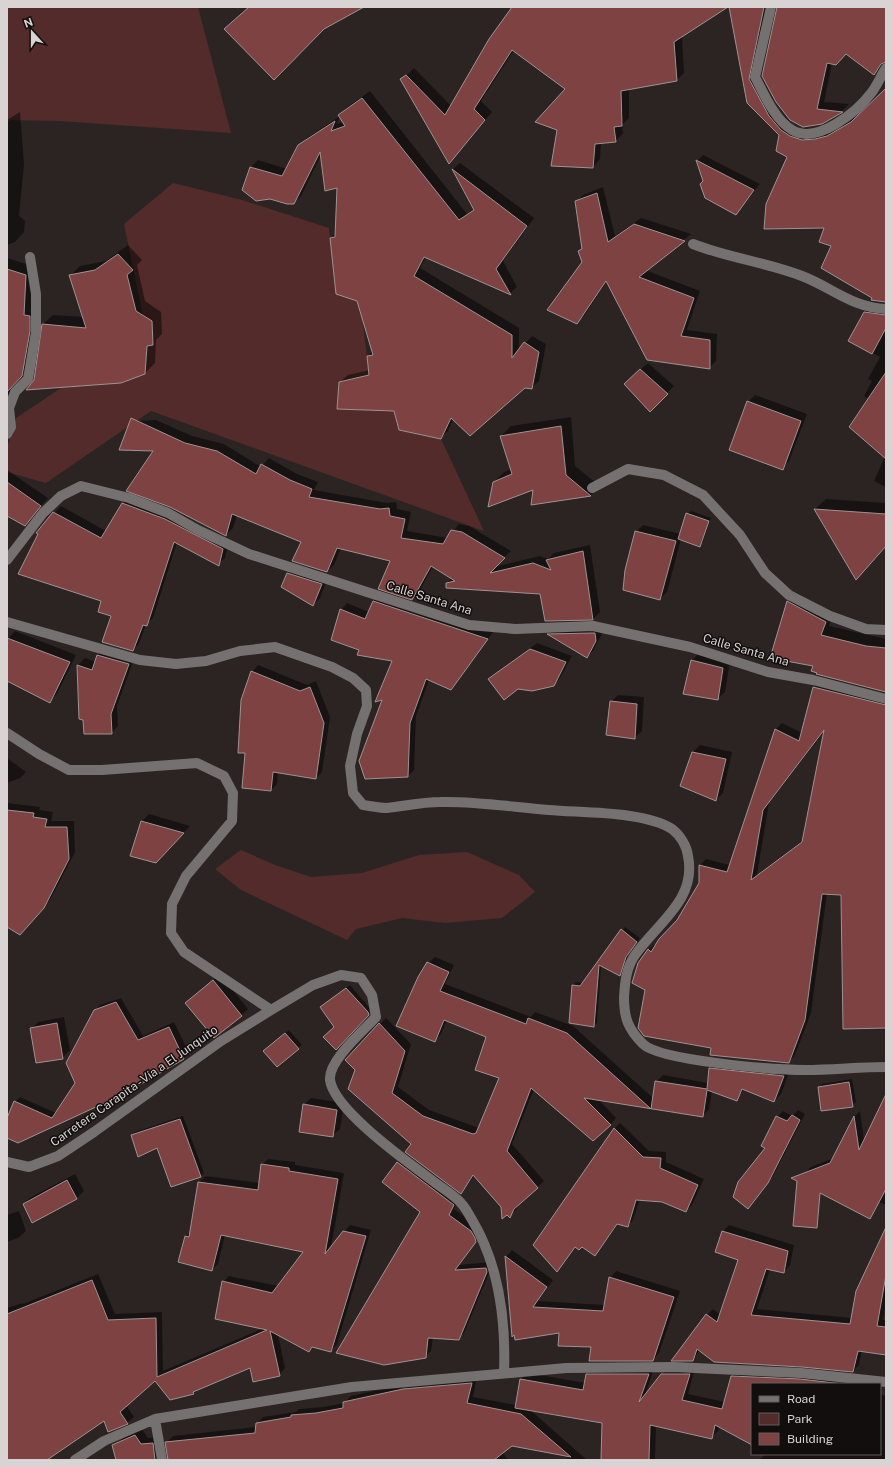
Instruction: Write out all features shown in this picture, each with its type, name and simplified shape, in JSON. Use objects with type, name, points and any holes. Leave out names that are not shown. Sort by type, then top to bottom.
[{"type":"street","points":[[771,7],[755,77],[776,113],[790,129],[801,134],[829,129],[842,120],[872,92],[886,68]]},
{"type":"street","points":[[693,244],[712,252],[802,276],[863,306],[886,309]]},
{"type":"street","points":[[7,434],[11,426],[9,408],[15,392],[28,379],[36,332],[36,294],[30,256]]},
{"type":"street","points":[[592,488],[628,469],[664,475],[703,494],[740,535],[765,573],[789,595],[830,616],[866,630],[886,630]]},
{"type":"street","name":"Calle Santa Ana","points":[[7,560],[43,513],[61,496],[80,486],[129,498],[168,513],[198,530],[249,554],[469,625],[515,629],[593,626],[683,645],[768,672],[820,682],[886,700]]},
{"type":"street","points":[[7,622],[140,660],[176,664],[206,661],[240,650],[275,647],[332,667],[353,678],[366,690],[367,706],[357,734],[350,766],[353,793],[363,806],[386,808],[411,804],[441,802],[502,805],[622,816],[653,821],[673,830],[687,847],[690,864],[686,891],[666,919],[634,956],[625,976],[624,1000],[626,1024],[644,1046],[679,1057],[767,1069],[806,1070],[886,1067]]},
{"type":"street","points":[[7,733],[38,754],[70,770],[102,770],[196,763],[224,776],[233,793],[232,821],[186,876],[172,904],[171,933],[184,952],[271,1010]]},
{"type":"street","name":"Carretera Carapita - Vía a El Junquito","points":[[7,1162],[29,1168],[58,1156],[221,1041],[313,985],[341,975],[361,978],[372,994],[376,1017],[336,1061],[330,1079],[336,1095],[355,1118],[461,1202],[481,1235],[493,1268],[500,1304],[505,1342],[504,1373]]},
{"type":"street","points":[[75,1460],[104,1441],[155,1419],[352,1387],[566,1368],[674,1367],[801,1373],[886,1382]]},
{"type":"street","points":[[155,1419],[162,1460]]},
{"type":"green space","points":[[7,7],[198,7],[231,133],[60,121],[11,120],[7,122]]},
{"type":"green space","points":[[173,183],[242,200],[329,228],[336,293],[360,297],[369,375],[340,382],[337,409],[394,411],[399,430],[441,439],[484,531],[151,411],[46,483],[7,472],[7,448],[16,418],[146,331],[124,224]]},
{"type":"green space","points":[[241,850],[275,865],[311,877],[362,873],[419,855],[467,852],[519,875],[535,892],[502,918],[445,923],[402,918],[356,929],[347,940],[241,890],[215,869]]},
{"type":"building","points":[[249,7],[364,7],[324,29],[274,80],[224,29]]},
{"type":"building","points":[[512,7],[728,7],[674,42],[677,81],[621,91],[622,126],[614,127],[616,142],[595,144],[593,168],[551,166],[557,130],[535,122],[565,89],[512,50],[474,109],[485,120],[449,164],[400,79],[406,75],[445,115],[489,39]]},
{"type":"building","points":[[729,7],[764,7],[749,79],[769,116],[781,130],[790,136],[802,140],[827,136],[851,122],[886,88],[886,302],[871,300],[872,298],[821,268],[831,246],[819,242],[824,228],[764,229],[766,204],[787,157],[776,151],[779,135],[747,103]]},
{"type":"building","points":[[777,7],[886,7],[886,62],[881,64],[874,75],[846,54],[836,65],[827,63],[817,109],[843,112],[822,124],[803,127],[790,120],[776,102],[762,76]]},
{"type":"building","points":[[362,98],[459,220],[474,210],[452,169],[527,226],[496,269],[511,295],[424,257],[414,276],[512,335],[512,358],[524,342],[539,352],[532,389],[525,388],[470,436],[451,418],[441,439],[399,430],[394,411],[337,409],[339,382],[369,375],[367,356],[373,355],[357,301],[336,294],[330,238],[335,237],[337,188],[325,191],[320,152],[294,204],[287,204],[270,199],[256,201],[242,190],[250,167],[282,176],[298,145],[335,121],[331,131],[345,126],[338,115]]},
{"type":"building","points":[[696,160],[754,190],[736,215],[705,198],[700,184],[703,181]]},
{"type":"building","points":[[597,193],[608,242],[634,224],[685,241],[639,277],[694,298],[681,336],[710,340],[710,369],[647,360],[606,281],[577,324],[547,310],[582,262],[578,251],[582,249],[575,201]]},
{"type":"building","points":[[118,254],[133,270],[127,275],[136,311],[152,321],[153,345],[147,346],[145,374],[121,383],[26,390],[34,380],[42,324],[86,328],[69,275],[95,270]]},
{"type":"building","points":[[7,269],[26,275],[24,315],[30,316],[30,331],[22,376],[7,392]]},
{"type":"building","points":[[864,312],[886,315],[886,328],[872,354],[848,341]]},
{"type":"building","points":[[640,369],[668,394],[650,412],[624,384]]},
{"type":"building","points":[[886,372],[886,459],[849,427]]},
{"type":"building","points":[[747,401],[801,421],[783,470],[729,450]]},
{"type":"building","points":[[131,418],[185,443],[217,451],[256,474],[261,464],[290,480],[312,489],[309,497],[380,509],[389,508],[390,516],[405,519],[401,538],[443,544],[451,530],[462,532],[505,558],[490,573],[533,563],[551,570],[546,560],[583,551],[593,620],[545,621],[540,594],[446,588],[446,583],[455,581],[431,566],[412,600],[378,589],[390,561],[337,548],[327,572],[292,561],[301,542],[232,514],[226,536],[170,507],[126,491],[153,451],[119,450]]},
{"type":"building","points":[[561,426],[566,475],[591,496],[531,505],[533,490],[488,507],[493,482],[512,474],[500,436]]},
{"type":"building","points":[[7,482],[41,506],[25,526],[7,516]]},
{"type":"building","points":[[122,503],[165,519],[223,549],[219,566],[174,542],[147,626],[143,625],[133,651],[102,642],[111,616],[98,612],[101,601],[18,574],[38,534],[36,533],[53,512],[101,538]]},
{"type":"building","points":[[814,509],[886,514],[886,546],[856,580]]},
{"type":"building","points":[[686,513],[709,521],[700,547],[678,539]]},
{"type":"building","points":[[635,531],[676,541],[660,600],[623,590],[625,570]]},
{"type":"building","points":[[287,573],[322,584],[313,606],[281,587]]},
{"type":"building","points":[[373,601],[488,639],[451,690],[426,679],[410,723],[408,777],[365,779],[359,761],[382,700],[375,702],[392,661],[357,655],[359,650],[331,640],[340,609],[365,619]]},
{"type":"building","points":[[787,601],[826,622],[821,635],[866,646],[886,648],[886,692],[816,674],[817,673],[811,671],[813,666],[770,658]]},
{"type":"building","points":[[595,633],[596,641],[587,658],[547,634]]},
{"type":"building","points":[[7,638],[70,662],[50,703],[7,681]]},
{"type":"building","points":[[530,649],[566,662],[554,686],[532,691],[518,689],[504,700],[488,679]]},
{"type":"building","points":[[97,655],[129,664],[111,714],[112,734],[84,734],[83,720],[79,719],[77,665],[92,670]]},
{"type":"building","points":[[691,660],[723,668],[718,700],[683,694]]},
{"type":"building","points":[[251,671],[300,691],[310,687],[324,723],[316,779],[273,772],[271,791],[242,788],[245,753],[238,753],[241,700]]},
{"type":"building","points":[[813,687],[886,705],[886,1028],[843,1029],[841,895],[822,894],[805,1020],[789,1063],[710,1055],[711,1048],[644,1036],[638,1028],[645,990],[632,983],[638,963],[648,949],[651,952],[659,939],[677,920],[699,883],[699,865],[727,872],[775,729],[799,741]],"holes":[[[824,730],[802,842],[751,880],[763,810]]]},
{"type":"building","points":[[610,701],[637,704],[635,739],[606,735]]},
{"type":"building","points":[[692,752],[726,759],[716,801],[680,786]]},
{"type":"building","points":[[7,810],[34,813],[33,817],[47,819],[45,827],[67,827],[69,859],[44,908],[20,935],[7,927]]},
{"type":"building","points":[[141,821],[184,833],[156,863],[130,856]]},
{"type":"building","points":[[621,929],[637,942],[626,957],[620,976],[599,965],[594,1027],[569,1023],[572,985],[580,986]]},
{"type":"building","points":[[427,962],[449,972],[440,991],[526,1024],[528,1018],[567,1033],[651,1109],[584,1098],[611,1125],[593,1141],[531,1088],[507,1151],[538,1188],[514,1209],[510,1218],[507,1215],[502,1219],[501,1207],[473,1175],[461,1194],[405,1152],[411,1144],[348,1089],[355,1070],[345,1060],[379,1023],[405,1051],[392,1093],[423,1116],[473,1134],[476,1133],[499,1078],[475,1070],[486,1037],[444,1020],[435,1042],[396,1026],[418,977]]},
{"type":"building","points":[[213,980],[242,1016],[214,1038],[185,1003]]},
{"type":"building","points":[[346,988],[369,1015],[336,1050],[323,1037],[334,1027],[320,1007]]},
{"type":"building","points":[[116,1002],[138,1040],[169,1027],[184,1059],[124,1094],[18,1143],[7,1138],[7,1118],[14,1101],[52,1118],[75,1083],[66,1063],[94,1010]]},
{"type":"building","points":[[57,1023],[63,1059],[36,1063],[30,1028]]},
{"type":"building","points":[[285,1033],[299,1049],[277,1067],[263,1051]]},
{"type":"building","points":[[709,1068],[784,1076],[774,1102],[742,1089],[737,1101],[707,1090],[703,1117],[651,1109],[655,1081],[707,1089]]},
{"type":"building","points":[[849,1082],[853,1107],[821,1111],[818,1087]]},
{"type":"building","points":[[886,1094],[886,1189],[870,1219],[820,1193],[817,1228],[793,1226],[797,1181],[791,1178],[830,1163],[854,1116],[859,1150]]},
{"type":"building","points":[[303,1104],[337,1110],[333,1137],[299,1132]]},
{"type":"building","points":[[792,1115],[800,1120],[768,1183],[748,1209],[733,1197],[738,1182],[765,1148],[761,1146],[776,1116],[787,1121]]},
{"type":"building","points":[[180,1119],[201,1177],[171,1187],[157,1148],[138,1157],[131,1135]]},
{"type":"building","points":[[614,1128],[643,1157],[661,1158],[660,1168],[698,1185],[686,1212],[662,1202],[636,1200],[628,1227],[617,1224],[595,1256],[582,1247],[579,1250],[575,1247],[557,1272],[533,1245]]},
{"type":"building","points":[[397,1162],[454,1205],[449,1215],[471,1231],[475,1238],[476,1242],[455,1270],[486,1268],[487,1272],[459,1340],[428,1338],[426,1358],[384,1365],[336,1353],[420,1212],[382,1182]]},
{"type":"building","points":[[261,1164],[289,1168],[289,1171],[338,1179],[325,1254],[343,1231],[366,1236],[331,1352],[312,1347],[309,1352],[270,1331],[280,1376],[253,1382],[250,1368],[193,1392],[194,1394],[170,1400],[155,1381],[120,1412],[128,1424],[108,1432],[104,1421],[47,1460],[7,1460],[7,1314],[92,1280],[108,1320],[156,1318],[157,1377],[267,1330],[215,1319],[222,1281],[272,1293],[303,1252],[221,1235],[212,1271],[178,1262],[185,1236],[189,1237],[198,1182],[258,1190]]},
{"type":"building","points":[[67,1180],[77,1199],[32,1223],[23,1204]]},
{"type":"building","points":[[886,1227],[886,1275],[877,1326],[886,1327],[886,1355],[858,1351],[853,1372],[802,1367],[714,1362],[697,1349],[693,1361],[671,1361],[706,1314],[717,1322],[738,1260],[715,1252],[722,1231],[788,1251],[784,1273],[766,1269],[751,1315],[850,1324],[856,1291]]},
{"type":"building","points":[[505,1256],[547,1287],[533,1307],[603,1311],[609,1277],[674,1297],[653,1361],[589,1361],[591,1347],[558,1346],[559,1333],[515,1340],[514,1335],[512,1337]]},
{"type":"building","points":[[586,1374],[649,1374],[639,1402],[661,1374],[690,1374],[682,1400],[722,1409],[731,1376],[800,1379],[834,1383],[751,1383],[751,1444],[715,1425],[712,1439],[650,1425],[649,1460],[601,1460],[602,1423],[515,1408],[520,1379],[583,1390]]},
{"type":"building","points":[[472,1383],[467,1403],[521,1414],[571,1457],[512,1446],[494,1460],[168,1460],[165,1442],[255,1433],[256,1423],[291,1417],[291,1415],[316,1413],[343,1408],[343,1402],[403,1389]]},
{"type":"building","points":[[135,1435],[141,1444],[153,1443],[155,1460],[116,1460],[112,1445]]}]
